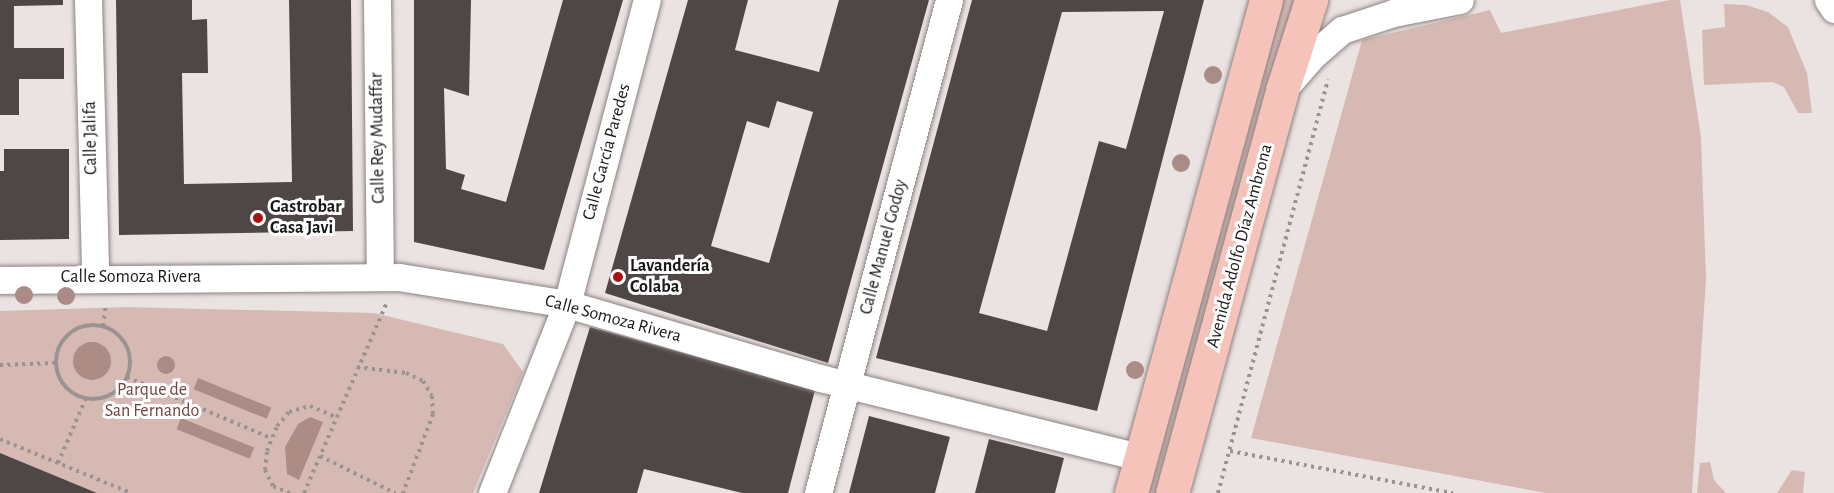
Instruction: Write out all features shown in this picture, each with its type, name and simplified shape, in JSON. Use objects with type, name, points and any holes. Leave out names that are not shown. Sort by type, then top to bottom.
[{"type":"highway","points":[[1131,493],[1266,0]]},
{"type":"highway","name":"Avenida Adolfo Díaz Ambrona","points":[[1172,493],[1282,90],[1311,0]]},
{"type":"street","name":"Calle Jalifa","points":[[88,0],[95,276]]},
{"type":"street","name":"Calle Rey Mudaffar","points":[[377,0],[389,277]]},
{"type":"street","name":"Calle García Paredes","points":[[567,304],[647,0]]},
{"type":"street","name":"Calle Manuel Godoy","points":[[818,493],[950,0]]},
{"type":"street","points":[[1282,90],[1312,56],[1342,30],[1393,13],[1460,0]]},
{"type":"street","points":[[1829,0],[1834,9]]},
{"type":"street","name":"Calle Somoza Rivera","points":[[0,280],[95,276],[389,277],[567,304],[848,383],[1140,457]]},
{"type":"street","points":[[492,493],[567,304]]},
{"type":"path","points":[[1218,493],[1329,76]]},
{"type":"path","points":[[304,493],[357,367],[389,277]]},
{"type":"path","points":[[98,324],[110,328],[126,344],[130,357],[127,377],[116,391],[105,397],[86,398],[69,391],[61,381],[56,363],[65,337],[75,329],[98,324]]},
{"type":"path","points":[[0,364],[56,363]]},
{"type":"path","points":[[357,367],[406,373],[423,381],[432,396],[433,414],[403,493]]},
{"type":"path","points":[[127,377],[271,438]]},
{"type":"path","points":[[58,463],[86,398]]},
{"type":"path","points":[[290,493],[273,486],[265,470],[271,438],[289,412],[310,406],[336,417]]},
{"type":"path","points":[[0,439],[131,493]]},
{"type":"path","points":[[1230,451],[1453,493]]},
{"type":"path","points":[[320,456],[395,493]]},
{"type":"green space","points":[[1278,0],[1297,0],[1158,493],[1143,493]]},
{"type":"green space","points":[[1670,0],[1680,0],[1701,137],[1706,279],[1692,493],[1546,493],[1251,438],[1362,40],[1490,10],[1501,33]]},
{"type":"green space","points":[[1724,4],[1746,5],[1768,12],[1788,27],[1807,73],[1812,113],[1798,113],[1784,87],[1772,82],[1704,85],[1702,30],[1725,27]]},
{"type":"green space","name":"Parque de San Fernando","points":[[126,307],[374,313],[503,344],[523,372],[473,493],[97,493],[0,453],[0,311]]},
{"type":"green space","points":[[1710,462],[1714,480],[1726,493],[1697,493],[1700,463]]},
{"type":"green space","points":[[1792,470],[1805,472],[1803,493],[1777,493]]},
{"type":"shaded area","points":[[92,342],[106,347],[111,361],[106,375],[92,380],[78,375],[73,361],[78,347]]},
{"type":"shaded area","points":[[198,378],[271,408],[267,419],[194,389]]},
{"type":"shaded area","points":[[310,417],[323,422],[299,480],[287,474],[285,447],[298,424]]},
{"type":"shaded area","points":[[181,418],[254,448],[250,459],[177,429]]},
{"type":"building","points":[[0,0],[63,0],[63,5],[14,6],[14,48],[64,48],[64,79],[19,79],[19,115],[0,115]]},
{"type":"building","points":[[116,0],[192,0],[192,20],[207,19],[208,73],[182,73],[184,184],[292,182],[289,0],[351,0],[353,231],[119,235]]},
{"type":"building","points":[[414,0],[471,0],[469,96],[444,88],[446,169],[465,175],[461,189],[506,202],[563,0],[623,0],[544,270],[414,242]]},
{"type":"building","points":[[688,0],[748,0],[735,50],[819,72],[839,0],[929,0],[828,363],[605,293]],"holes":[[[777,101],[813,112],[769,263],[711,246],[747,121],[769,128]]]},
{"type":"building","points":[[972,0],[1204,0],[1097,411],[876,358]],"holes":[[[1164,11],[1126,149],[1099,141],[1047,331],[979,313],[1062,12]]]},
{"type":"building","points":[[4,149],[69,149],[69,239],[0,240],[0,171],[4,171]]},
{"type":"building","points":[[590,327],[815,390],[788,493],[742,493],[644,469],[637,493],[539,493]]},
{"type":"building","points":[[869,416],[950,437],[935,493],[849,493]]},
{"type":"building","points":[[989,439],[1064,458],[1055,493],[975,493]]},
{"type":"building","points":[[0,453],[97,493],[0,493]]},
{"type":"place","name":"Gastrobar Casa Javi","points":[[258,218]]},
{"type":"place","name":"Lavandería Colaba","points":[[618,277]]}]
